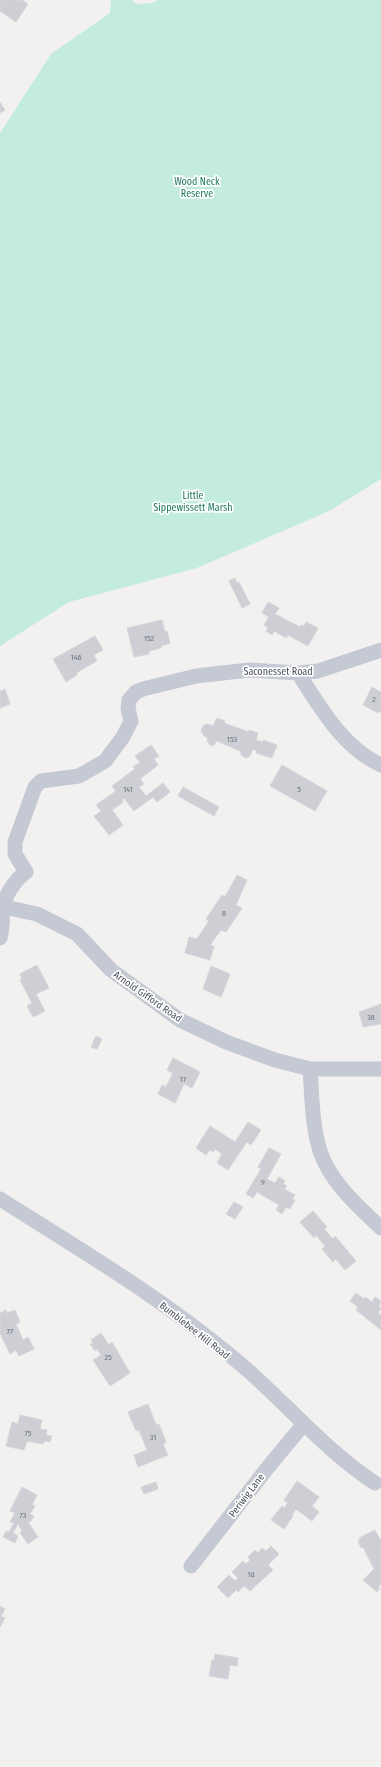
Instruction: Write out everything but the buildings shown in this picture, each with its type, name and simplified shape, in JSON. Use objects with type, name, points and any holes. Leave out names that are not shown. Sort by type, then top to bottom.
[{"type":"street","name":"Saconesset Road","points":[[0,938],[2,931],[2,907],[12,886],[26,872],[15,854],[15,842],[35,787],[41,781],[79,776],[105,761],[128,729],[131,721],[128,708],[129,700],[136,692],[196,676],[249,670],[298,673],[318,671],[381,650]]},
{"type":"street","points":[[298,673],[336,729],[357,750],[381,765]]},
{"type":"street","name":"Arnold Gifford Road","points":[[2,907],[37,914],[77,934],[111,970],[180,1020],[226,1042],[275,1060],[310,1069],[381,1069]]},
{"type":"street","points":[[310,1069],[313,1113],[320,1151],[333,1176],[355,1204],[381,1228]]},
{"type":"street","name":"Bumblebee Hill Road","points":[[0,1200],[91,1256],[178,1315],[252,1374],[303,1425],[360,1473],[375,1482]]},
{"type":"street","name":"Periwig Lane","points":[[190,1566],[303,1425]]},
{"type":"green space","name":"Wood Neck Reserve","points":[[111,0],[132,0],[136,4],[152,3],[158,0],[381,0],[381,479],[329,511],[197,568],[69,602],[0,646],[0,133],[51,54],[110,13]]},
{"type":"park label","name":"Little Sippewissett Marsh","points":[[193,500]]}]
